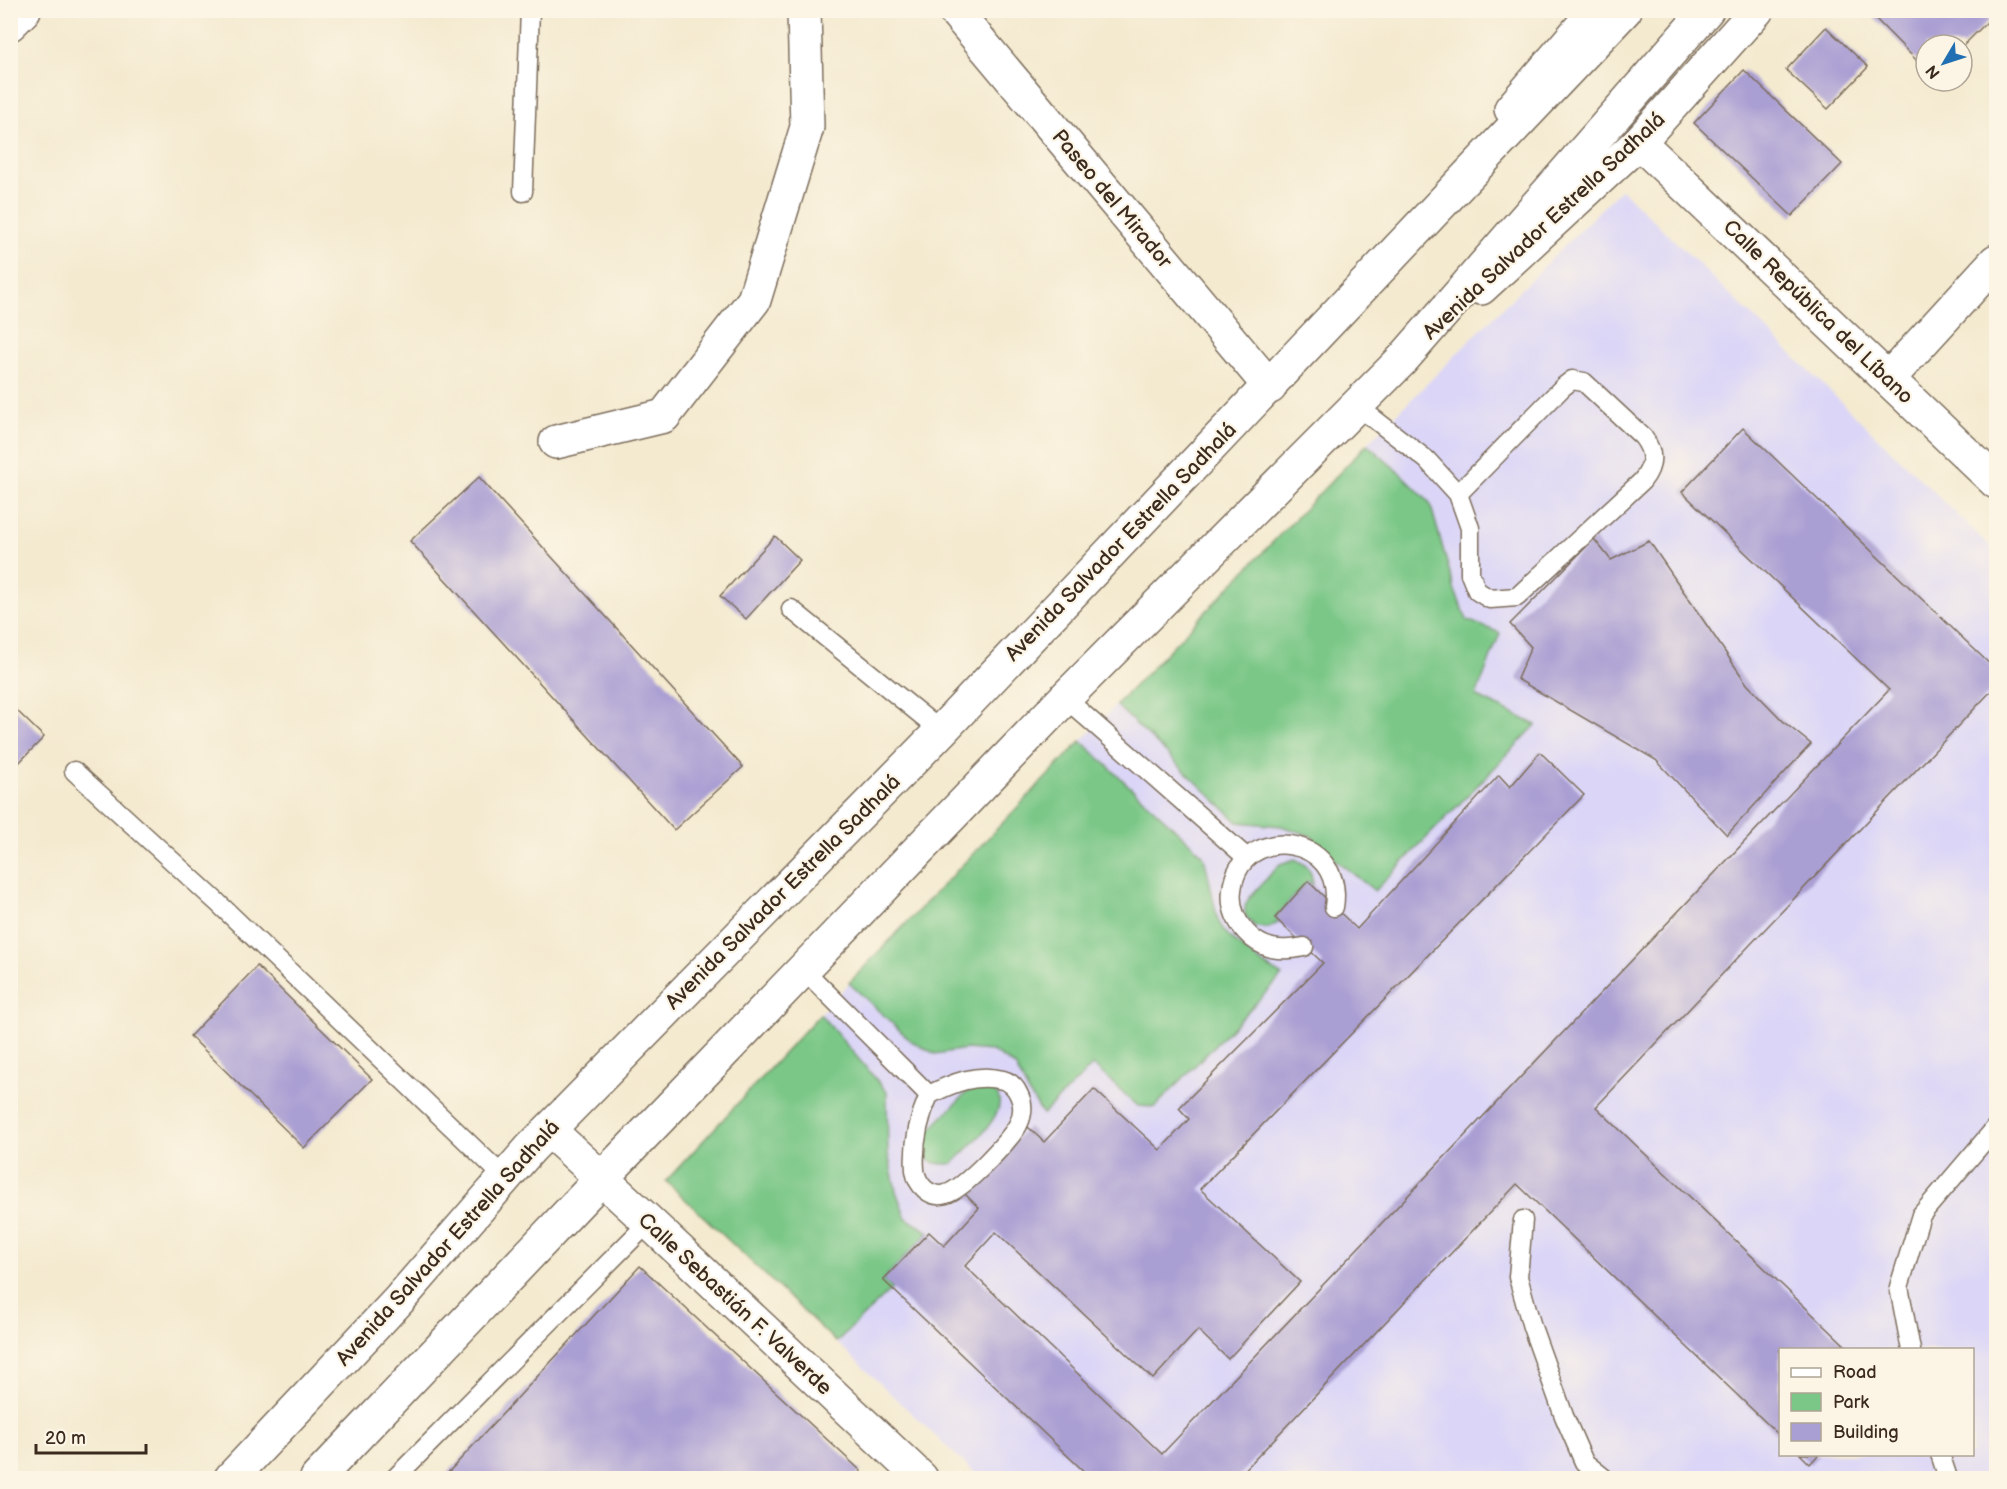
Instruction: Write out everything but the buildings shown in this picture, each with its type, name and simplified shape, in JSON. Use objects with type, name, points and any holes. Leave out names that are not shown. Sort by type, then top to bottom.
[{"type":"main road","points":[[10,24],[24,10]]},
{"type":"main road","points":[[556,442],[664,416],[754,300],[807,128],[804,10]]},
{"type":"main road","name":"Paseo del Mirador","points":[[954,10],[1270,387]]},
{"type":"main road","name":"Avenida Salvador Estrella Sadhalá","points":[[1341,309],[1596,10]]},
{"type":"main road","name":"Avenida Salvador Estrella Sadhalá","points":[[231,1479],[398,1301],[549,1130],[941,731],[1270,387],[1625,10]]},
{"type":"main road","name":"Avenida Salvador Estrella Sadhalá","points":[[1402,360],[1707,10]]},
{"type":"main road","name":"Avenida Salvador Estrella Sadhalá","points":[[317,1479],[1065,698],[1402,360],[1639,142],[1757,10]]},
{"type":"main road","name":"Calle República del Líbano","points":[[1639,142],[1996,482]]},
{"type":"main road","points":[[1888,379],[1996,261]]},
{"type":"main road","name":"Calle Sebastián F. Valverde","points":[[549,1130],[921,1479]]},
{"type":"lane","points":[[523,192],[530,10]]},
{"type":"lane","points":[[1356,405],[1427,460],[1458,494],[1470,528],[1470,574],[1477,591],[1491,599],[1517,597],[1642,481],[1650,471],[1653,459],[1651,447],[1584,382],[1572,380],[1458,494]]},
{"type":"lane","points":[[791,609],[941,731]]},
{"type":"lane","points":[[1065,698],[1247,858]]},
{"type":"lane","points":[[74,771],[217,903],[505,1178]]},
{"type":"lane","points":[[1304,947],[1277,950],[1255,942],[1238,924],[1231,902],[1233,878],[1247,858],[1267,846],[1290,844],[1313,852],[1329,869],[1337,892],[1335,907]]},
{"type":"lane","points":[[804,970],[929,1095]]},
{"type":"lane","points":[[987,1077],[1006,1080],[1016,1088],[1022,1101],[1022,1113],[1017,1126],[982,1166],[958,1188],[944,1195],[930,1193],[916,1180],[915,1136],[920,1115],[929,1095],[949,1085],[987,1077]]},
{"type":"lane","points":[[1911,1348],[1899,1287],[1922,1215],[1996,1127]]},
{"type":"lane","points":[[1523,1220],[1518,1277],[1532,1327],[1564,1416],[1584,1462],[1604,1479]]},
{"type":"lane","points":[[395,1479],[649,1222]]},
{"type":"lane","points":[[1940,1456],[1948,1479]]},
{"type":"shaded area","points":[[1621,189],[1996,552],[1996,1478],[980,1478],[666,1181],[849,983],[1367,444]]},
{"type":"green space","points":[[1367,444],[1430,503],[1455,591],[1467,620],[1500,633],[1476,696],[1536,725],[1375,891],[1333,858],[1311,836],[1281,826],[1238,822],[1116,705]]},
{"type":"green space","points":[[1081,741],[1203,855],[1218,920],[1222,927],[1246,951],[1282,976],[1155,1107],[1138,1106],[1093,1065],[1043,1114],[1015,1066],[992,1051],[966,1049],[935,1054],[911,1041],[849,983]]},
{"type":"green space","points":[[1295,859],[1309,870],[1313,886],[1308,881],[1275,918],[1279,922],[1269,928],[1255,927],[1245,915],[1245,906],[1249,898],[1280,864]]},
{"type":"green space","points":[[820,1014],[887,1092],[888,1154],[896,1191],[906,1218],[929,1232],[883,1280],[892,1289],[836,1342],[666,1181]]},
{"type":"green space","points":[[977,1086],[993,1091],[999,1099],[998,1110],[992,1122],[952,1164],[927,1159],[920,1152],[921,1139],[968,1091]]}]
